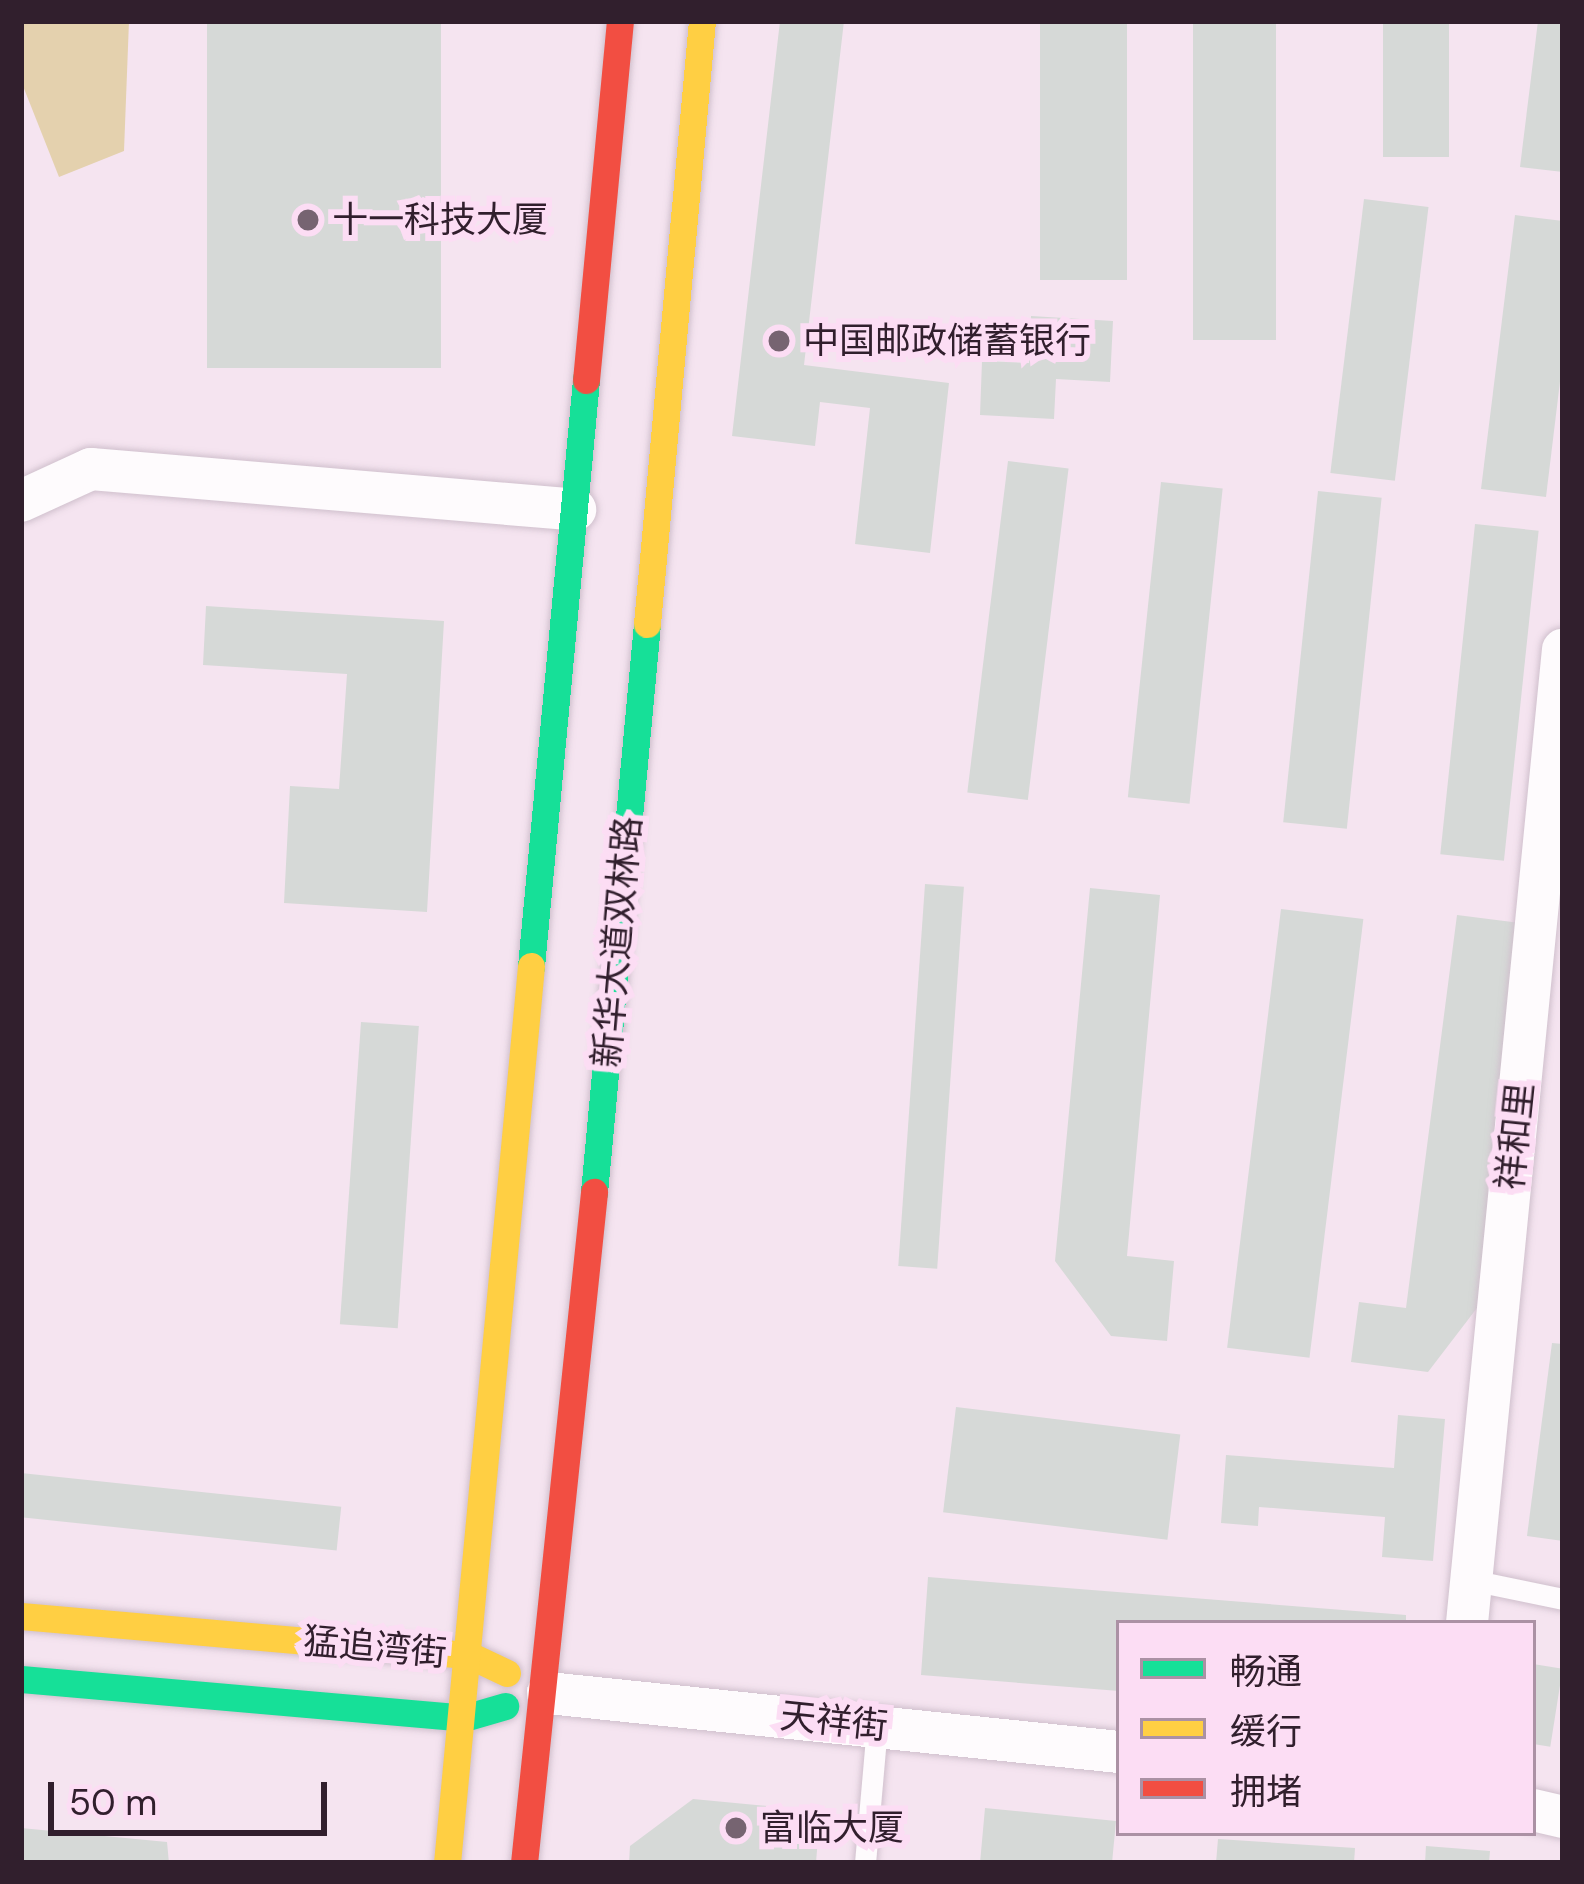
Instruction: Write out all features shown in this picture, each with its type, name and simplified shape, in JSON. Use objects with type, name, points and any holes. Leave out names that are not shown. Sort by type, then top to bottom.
[{"type":"main road","points":[[447,1863],[620,21]]},
{"type":"main road","name":"新华大道双林路","points":[[524,1863],[548,1693],[702,21]]},
{"type":"main road","name":"猛追湾街","points":[[21,1616],[469,1655],[548,1693]]},
{"type":"main road","name":"猛追湾街","points":[[21,1679],[464,1718],[548,1693]]},
{"type":"street","points":[[21,501],[91,469],[575,510]]},
{"type":"street","name":"祥和里","points":[[1467,1620],[1563,650]]},
{"type":"street","name":"天祥街","points":[[548,1693],[1116,1752]]},
{"type":"lane","points":[[1472,1580],[1563,1599]]},
{"type":"lane","points":[[865,1863],[877,1724]]},
{"type":"shaded area","points":[[21,21],[129,21],[124,151],[59,177],[21,81]]},
{"type":"building","name":"十一科技大厦","points":[[207,21],[441,21],[441,368],[207,368]]},
{"type":"building","points":[[780,21],[844,21],[804,365],[949,383],[930,553],[855,544],[870,408],[820,402],[815,446],[732,436]]},
{"type":"building","points":[[1040,21],[1127,21],[1127,280],[1040,280]]},
{"type":"building","points":[[1193,21],[1276,21],[1276,340],[1193,340]]},
{"type":"building","points":[[1383,21],[1449,21],[1449,157],[1383,157]]},
{"type":"building","points":[[1538,21],[1563,21],[1563,172],[1520,167]]},
{"type":"building","points":[[1364,199],[1429,207],[1395,481],[1330,473]]},
{"type":"building","points":[[1515,215],[1563,221],[1563,357],[1546,497],[1481,489]]},
{"type":"building","points":[[1031,316],[1113,321],[1110,382],[1056,379],[1054,419],[980,415],[982,361],[1029,363]]},
{"type":"building","points":[[1008,461],[1069,468],[1028,800],[967,793]]},
{"type":"building","points":[[1161,482],[1223,488],[1190,804],[1128,797]]},
{"type":"building","points":[[1318,491],[1382,498],[1347,829],[1283,822]]},
{"type":"building","points":[[1475,524],[1539,531],[1504,861],[1440,854]]},
{"type":"building","points":[[206,606],[444,621],[427,912],[284,903],[290,786],[339,789],[347,674],[203,665]]},
{"type":"building","points":[[925,884],[964,887],[937,1269],[898,1266]]},
{"type":"building","points":[[1090,888],[1160,895],[1127,1256],[1174,1261],[1167,1341],[1111,1336],[1055,1261]]},
{"type":"building","points":[[1281,909],[1363,919],[1310,1358],[1227,1348]]},
{"type":"building","points":[[1457,915],[1527,924],[1477,1308],[1428,1372],[1351,1362],[1359,1302],[1406,1308]]},
{"type":"building","points":[[361,1022],[419,1026],[398,1328],[340,1324]]},
{"type":"building","points":[[1552,1343],[1563,1344],[1563,1541],[1527,1536]]},
{"type":"building","points":[[956,1407],[1180,1435],[1167,1540],[943,1512]]},
{"type":"building","points":[[1398,1415],[1445,1419],[1433,1561],[1382,1557],[1385,1517],[1259,1507],[1258,1526],[1221,1523],[1226,1455],[1394,1468]]},
{"type":"building","points":[[21,1473],[341,1507],[337,1550],[21,1517]]},
{"type":"building","points":[[928,1577],[1406,1615],[1406,1620],[1116,1620],[1116,1691],[921,1675]]},
{"type":"building","points":[[1536,1664],[1563,1669],[1550,1747],[1536,1744]]},
{"type":"building","name":"富临大厦","points":[[693,1799],[820,1811],[816,1863],[629,1863],[630,1846]]},
{"type":"building","points":[[985,1808],[1116,1821],[1112,1863],[980,1863]]},
{"type":"building","points":[[21,1828],[167,1842],[169,1863],[21,1863]]},
{"type":"building","points":[[1218,1839],[1355,1848],[1354,1863],[1216,1863]]},
{"type":"building","points":[[1426,1846],[1490,1851],[1489,1863],[1425,1863]]},
{"type":"traffic: fast","points":[[531,966],[586,380]]},
{"type":"traffic: fast","points":[[594,1192],[647,624]]},
{"type":"traffic: fast","points":[[21,1679],[464,1718],[505,1706]]},
{"type":"traffic: slow","points":[[647,624],[702,21]]},
{"type":"traffic: slow","points":[[447,1863],[531,966]]},
{"type":"traffic: slow","points":[[21,1616],[469,1655],[507,1673]]},
{"type":"traffic: jam","points":[[586,380],[620,21]]},
{"type":"traffic: jam","points":[[524,1863],[594,1192]]},
{"type":"place","name":"十一科技大厦","points":[[308,220]]},
{"type":"place","name":"中国邮政储蓄银行","points":[[779,341]]},
{"type":"place","name":"富临大厦","points":[[736,1828]]}]
